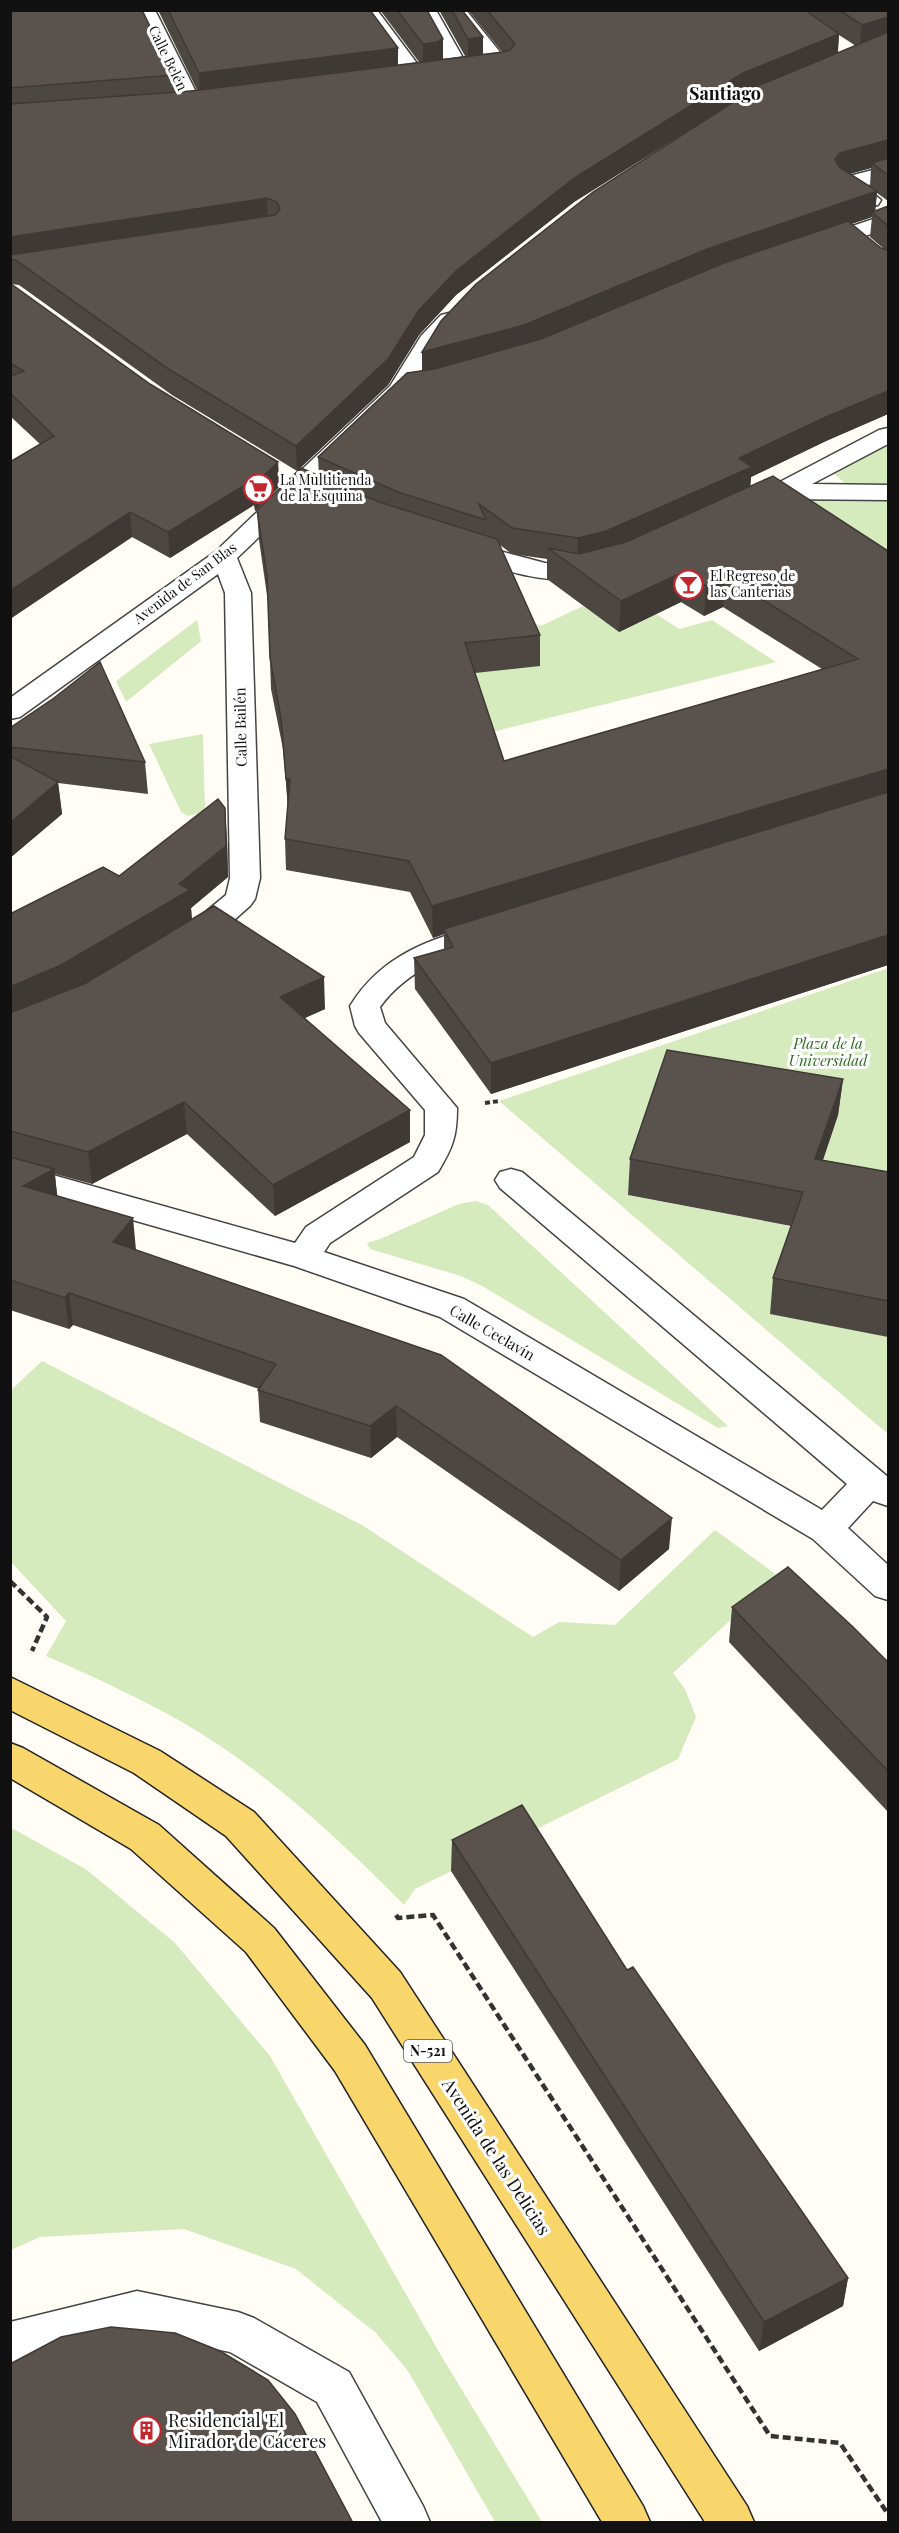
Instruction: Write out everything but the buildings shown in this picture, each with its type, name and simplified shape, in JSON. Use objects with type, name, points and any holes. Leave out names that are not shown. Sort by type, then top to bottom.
[{"type":"main road","name":"Avenida de las Delicias","points":[[10,1692],[147,1762],[240,1824],[386,1985],[731,2523]]},
{"type":"main road","points":[[10,1759],[145,1837],[260,1940],[350,2058],[627,2523]]},
{"type":"street","name":"Calle Belén","points":[[145,10],[192,106]]},
{"type":"street","points":[[366,10],[416,77]]},
{"type":"street","points":[[416,77],[442,74],[457,65],[426,10]]},
{"type":"street","points":[[392,80],[502,67],[455,10]]},
{"type":"street","points":[[169,108],[215,103]]},
{"type":"street","points":[[888,173],[846,184],[888,212]]},
{"type":"street","points":[[793,254],[858,241],[888,221]]},
{"type":"street","name":"Avenida de San Blas","points":[[10,711],[225,557],[298,484],[399,390],[429,341],[466,302]]},
{"type":"street","points":[[399,390],[425,387]]},
{"type":"street","points":[[735,511],[778,492],[888,435]]},
{"type":"street","points":[[778,492],[888,492]]},
{"type":"street","points":[[778,492],[815,516]]},
{"type":"street","points":[[443,542],[508,563],[577,574],[615,565]]},
{"type":"street","name":"Calle Bailén","points":[[166,954],[196,936],[240,899],[245,878],[238,593],[225,557]]},
{"type":"street","points":[[303,1257],[318,1235],[427,1164],[441,1135],[441,1108],[370,1026],[365,1006],[375,990],[400,967],[436,949],[516,925]]},
{"type":"street","name":"Calle Ceclavín","points":[[10,1174],[303,1257],[452,1308],[826,1529],[888,1586]]},
{"type":"street","points":[[511,1180],[879,1488],[826,1529]]},
{"type":"street","points":[[13,2343],[137,2312],[238,2332],[333,2387],[407,2523]]},
{"type":"path","points":[[10,1581],[47,1617]]},
{"type":"green space","points":[[888,440],[888,485],[847,485],[829,469]]},
{"type":"green space","points":[[796,496],[888,500],[888,556]]},
{"type":"green space","points":[[583,606],[619,631],[656,614],[679,629],[712,620],[776,662],[492,732],[462,638],[517,616],[541,626]]},
{"type":"green space","points":[[197,620],[201,641],[126,702],[116,681]]},
{"type":"green space","points":[[203,734],[205,812],[188,816],[181,812],[149,744]]},
{"type":"green space","name":"Plaza de la Universidad","points":[[888,968],[888,1209],[811,1195],[838,1115],[628,1195],[799,1228],[888,1337],[888,1434],[499,1101]]},
{"type":"green space","points":[[476,1201],[488,1205],[728,1426],[718,1428],[484,1287],[461,1276],[370,1249],[367,1243],[459,1204]]},
{"type":"green space","points":[[42,1361],[362,1525],[533,1637],[559,1622],[615,1625],[715,1530],[778,1576],[673,1673],[685,1689],[696,1717],[678,1759],[415,1889],[404,1905],[353,1854],[299,1806],[242,1761],[182,1722],[115,1687],[46,1656],[66,1621],[11,1562],[11,1390]]},
{"type":"green space","points":[[10,1827],[87,1870],[175,1943],[270,2056],[439,2352],[542,2522],[495,2522],[408,2371],[376,2333],[296,2269],[184,2229],[40,2237],[11,2250]]},
{"type":"place","name":"La Multitienda de la Esquina","points":[[259,488]]},
{"type":"place","name":"El Regreso de las Canterias","points":[[689,584]]},
{"type":"place","name":"Residencial 'El Mirador de Cáceres","points":[[147,2431]]},
{"type":"district","name":"Santiago","points":[[725,94]]}]
